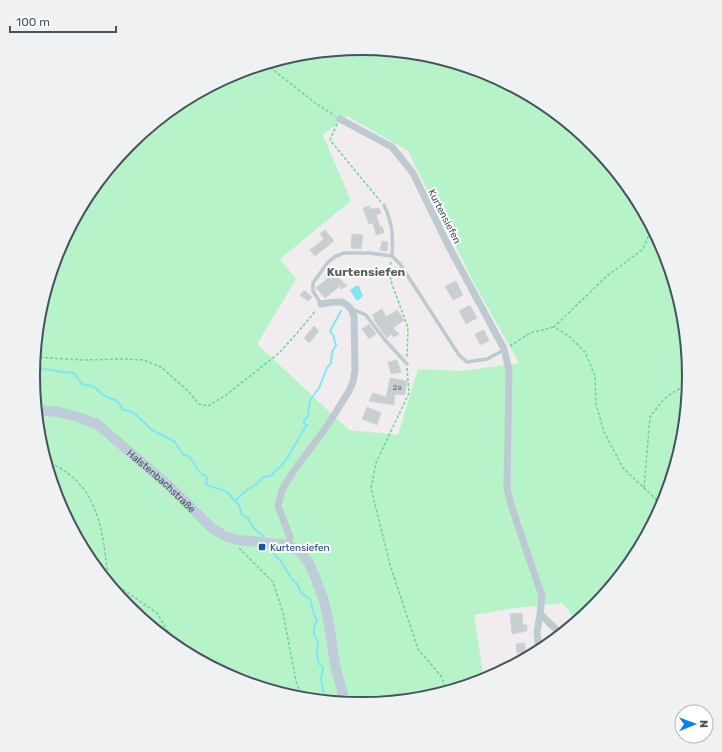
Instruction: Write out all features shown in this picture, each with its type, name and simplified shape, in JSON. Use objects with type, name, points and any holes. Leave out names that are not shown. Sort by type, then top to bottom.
[{"type":"street","name":"Kurtensiefen","points":[[340,119],[392,147],[413,173],[504,349],[510,370],[507,489],[542,596],[537,632],[538,643]]},
{"type":"street","points":[[321,304],[334,301],[343,302],[351,308],[354,316],[355,370],[353,382],[349,391],[330,420],[282,490],[278,506],[290,537],[289,545],[300,551],[309,564],[315,577],[325,609],[335,665],[343,696]]},
{"type":"street","name":"Halstenbachstraße","points":[[42,411],[58,412],[97,424],[166,483],[212,528],[225,536],[238,540],[289,545]]},
{"type":"street","points":[[540,614],[556,631]]},
{"type":"lane","points":[[384,205],[393,232],[392,256]]},
{"type":"lane","points":[[321,304],[313,291],[313,283],[328,262],[336,256],[344,253],[369,253],[392,256],[400,264],[459,355],[467,362],[487,359],[504,349]]},
{"type":"lane","points":[[351,308],[366,315],[384,339],[407,364]]},
{"type":"path","points":[[271,68],[314,102],[340,119],[330,140],[384,205]]},
{"type":"path","points":[[504,349],[530,333],[554,327],[606,276],[643,249],[649,234]]},
{"type":"path","points":[[392,256],[389,269],[391,282],[408,328],[407,364],[410,393],[376,463],[372,488],[390,565],[418,649],[441,676],[445,686]]},
{"type":"path","points":[[41,357],[83,360],[144,360],[161,367],[188,391],[199,404],[208,406],[226,395],[279,353],[321,304]]},
{"type":"path","points":[[554,327],[569,336],[585,352],[596,376],[596,404],[604,432],[623,468],[658,500]]},
{"type":"path","points":[[644,488],[650,417],[663,400],[681,388]]},
{"type":"path","points":[[53,465],[68,473],[82,486],[95,508],[103,532],[107,573]]},
{"type":"path","points":[[238,540],[238,547],[273,582],[283,613],[296,681],[300,691]]},
{"type":"path","points":[[119,587],[157,614],[168,633]]},
{"type":"green space","points":[[361,55],[424,61],[484,79],[522,98],[539,109],[556,121],[588,149],[616,181],[628,198],[658,253],[676,313],[682,376],[676,439],[665,479],[649,518],[639,537],[616,571],[588,603],[573,617],[562,603],[509,609],[474,615],[483,673],[424,691],[382,696],[361,697],[319,694],[278,686],[238,673],[200,654],[166,631],[149,617],[134,603],[106,571],[83,536],[64,499],[46,439],[40,376],[46,313],[64,253],[83,215],[94,198],[106,181],[134,149],[166,121],[183,109],[238,79],[298,61]],"holes":[[[347,116],[408,151],[473,281],[519,363],[462,371],[418,369],[398,435],[349,430],[257,344],[296,279],[280,259],[351,201],[323,135]]]},
{"type":"water","points":[[356,286],[359,286],[363,296],[359,300],[356,300],[350,290]]},
{"type":"building","points":[[369,206],[370,209],[379,208],[381,213],[376,215],[380,227],[382,226],[384,233],[376,235],[373,223],[369,224],[363,208]]},
{"type":"building","points":[[325,230],[334,241],[315,256],[310,250],[324,239],[320,234]]},
{"type":"building","points":[[352,234],[363,235],[361,249],[351,248]]},
{"type":"building","points":[[382,241],[388,242],[387,251],[380,250]]},
{"type":"building","points":[[332,271],[347,286],[341,289],[340,286],[325,298],[316,288],[327,279],[325,277]]},
{"type":"building","points":[[456,281],[463,295],[453,300],[445,286]]},
{"type":"building","points":[[304,290],[312,297],[308,301],[300,295]]},
{"type":"building","points":[[470,305],[477,318],[466,324],[459,311]]},
{"type":"building","points":[[382,309],[386,317],[397,310],[404,320],[393,328],[399,334],[394,337],[391,334],[387,338],[374,320],[375,319],[372,315]]},
{"type":"building","points":[[369,324],[376,334],[369,339],[362,329]]},
{"type":"building","points":[[314,326],[319,331],[309,343],[304,338]]},
{"type":"building","points":[[484,330],[489,341],[480,345],[475,334]]},
{"type":"building","points":[[397,360],[401,372],[391,374],[388,362]]},
{"type":"building","points":[[390,378],[407,381],[405,395],[395,394],[394,405],[369,401],[373,393],[386,397]]},
{"type":"building","points":[[367,407],[381,413],[377,425],[362,419]]},
{"type":"building","points":[[522,613],[523,625],[527,625],[527,631],[512,634],[510,614]]},
{"type":"building","points":[[525,643],[525,652],[517,653],[516,644]]},
{"type":"waterway","points":[[235,501],[248,489],[257,484],[263,477],[271,476],[282,465],[307,425],[304,423],[304,420],[308,416],[310,400],[319,388],[327,368],[331,363],[332,352],[336,345],[330,331],[341,311]]},
{"type":"waterway","points":[[40,369],[74,373],[82,384],[94,387],[103,395],[118,402],[122,409],[134,413],[152,430],[175,442],[183,454],[189,456],[201,474],[205,475],[207,478],[206,485],[226,491],[239,505],[242,515],[248,518],[252,526],[263,536]]},
{"type":"waterway","points":[[271,547],[275,556],[281,561],[302,594],[310,599],[317,621],[314,631],[318,641],[317,654],[319,664],[323,667],[321,679],[324,694]]},
{"type":"place","name":"Kurtensiefen","points":[[262,547]]},
{"type":"district","name":"Kurtensiefen","points":[[366,272]]}]
